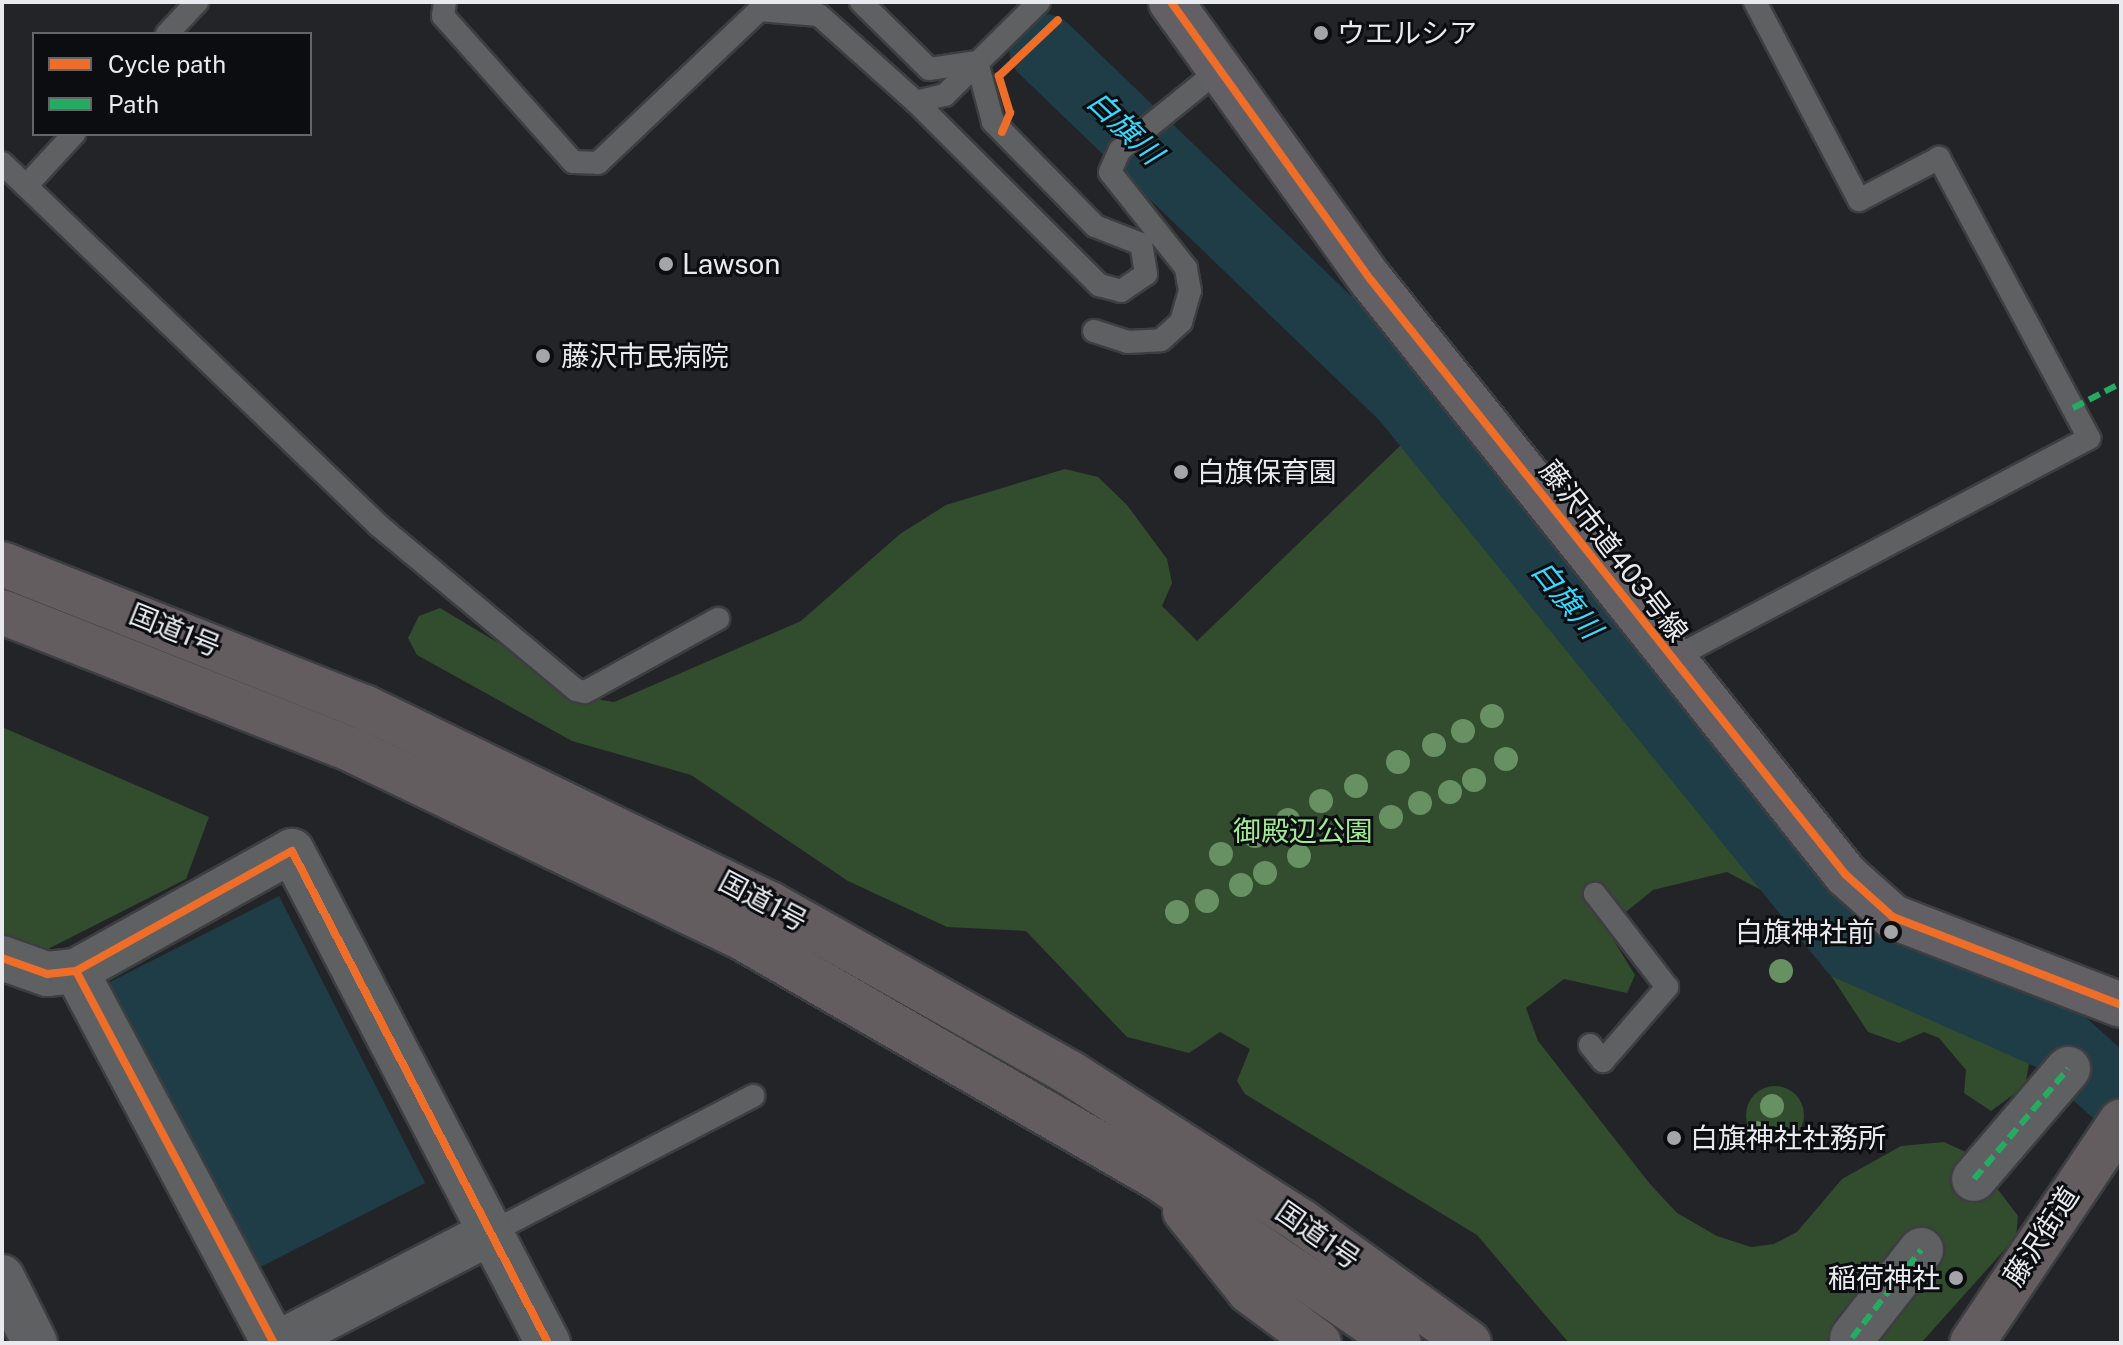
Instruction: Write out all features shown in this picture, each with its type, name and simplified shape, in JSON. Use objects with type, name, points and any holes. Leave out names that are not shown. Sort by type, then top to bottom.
[{"type":"highway","name":"国道1号","points":[[2,564],[364,707],[770,904],[1070,1073],[1302,1222],[1469,1343]]},
{"type":"highway","name":"国道1号","points":[[2,612],[354,751],[553,843],[923,1037],[1157,1177],[1399,1343]]},
{"type":"highway","name":"藤沢街道","points":[[1972,1343],[2117,1126]]},
{"type":"highway","points":[[1157,1177],[1249,1291],[1319,1343]]},
{"type":"street","name":"藤沢市道403号線","points":[[1171,2],[1371,280],[1846,875],[1893,917],[2121,1005]]},
{"type":"street","points":[[2,958],[47,974],[76,971],[292,851],[548,1343]]},
{"type":"street","points":[[76,971],[276,1343],[490,1233]]},
{"type":"street","points":[[1974,1179],[2068,1069]]},
{"type":"street","points":[[1852,1338],[1921,1250]]},
{"type":"street","points":[[2,1277],[35,1343]]},
{"type":"lane","points":[[169,32],[197,2]]},
{"type":"lane","points":[[445,2],[443,16],[573,162],[598,163],[759,10],[819,15],[916,102],[1099,285],[1121,291],[1146,274],[1141,244],[1095,226],[993,122],[977,62]]},
{"type":"lane","points":[[861,2],[929,69],[977,62]]},
{"type":"lane","points":[[916,102],[945,95],[1039,2]]},
{"type":"lane","points":[[1672,659],[2089,438],[1939,158],[1859,200],[1755,2]]},
{"type":"lane","points":[[1094,331],[1127,342],[1161,340],[1181,322],[1190,291],[1175,247],[1110,172],[1120,150],[1220,69]]},
{"type":"lane","points":[[26,186],[72,136]]},
{"type":"lane","points":[[2,163],[378,525],[576,690],[585,692],[718,619]]},
{"type":"lane","points":[[1590,1045],[1603,1061],[1667,987],[1595,894]]},
{"type":"lane","points":[[490,1233],[753,1096]]},
{"type":"green space","name":"御殿辺公園","points":[[1402,444],[1592,657],[1704,810],[1775,888],[1860,968],[2031,1052],[2025,1086],[1991,1111],[1964,1093],[1966,1070],[1939,1038],[1924,1032],[1899,1043],[1868,1032],[1782,901],[1727,872],[1653,890],[1606,928],[1635,975],[1627,993],[1564,979],[1526,1008],[1538,1041],[1650,1184],[1677,1213],[1717,1236],[1751,1247],[1774,1244],[1797,1232],[1842,1179],[1901,1146],[1944,1142],[1972,1155],[2018,1216],[2016,1237],[1921,1343],[1569,1343],[1477,1235],[1245,1094],[1237,1081],[1250,1049],[1220,1032],[1189,1053],[1127,1037],[1026,931],[947,927],[848,881],[691,775],[572,741],[417,655],[408,638],[419,616],[440,608],[590,698],[614,702],[801,621],[900,534],[946,505],[1065,469],[1098,477],[1127,505],[1167,559],[1172,583],[1162,606],[1197,641]]},
{"type":"green space","points":[[2,727],[209,817],[186,879],[46,950],[2,935]]},
{"type":"green space","points":[[1775,1086],[1796,1094],[1804,1115],[1796,1136],[1775,1144],[1754,1136],[1746,1115],[1754,1094]]},
{"type":"water","points":[[279,896],[425,1183],[238,1278],[92,991]]},
{"type":"waterway","name":"白旗川","points":[[1044,49],[1403,394],[1852,947],[2055,1037],[2121,1096]]},
{"type":"marked path","points":[[2073,408],[2121,383]]},
{"type":"marked path","points":[[1974,1179],[2068,1069]]},
{"type":"marked path","points":[[1852,1338],[1921,1250]]},
{"type":"cycle path","points":[[1171,2],[1371,280],[1846,875],[1893,917],[2121,1005]]},
{"type":"cycle path","points":[[1002,132],[1010,113],[999,76],[1058,20]]},
{"type":"cycle path","points":[[2,958],[47,974],[76,971],[292,851],[548,1343]]},
{"type":"cycle path","points":[[76,971],[274,1343]]},
{"type":"place","name":"ウエルシア","points":[[1321,33]]},
{"type":"place","name":"Lawson","points":[[666,264]]},
{"type":"place","name":"藤沢市民病院","points":[[543,356]]},
{"type":"place","name":"白旗保育園","points":[[1181,472]]},
{"type":"place","name":"白旗神社前","points":[[1891,932]]},
{"type":"place","name":"白旗神社社務所","points":[[1674,1138]]},
{"type":"place","name":"稲荷神社","points":[[1956,1278]]}]
